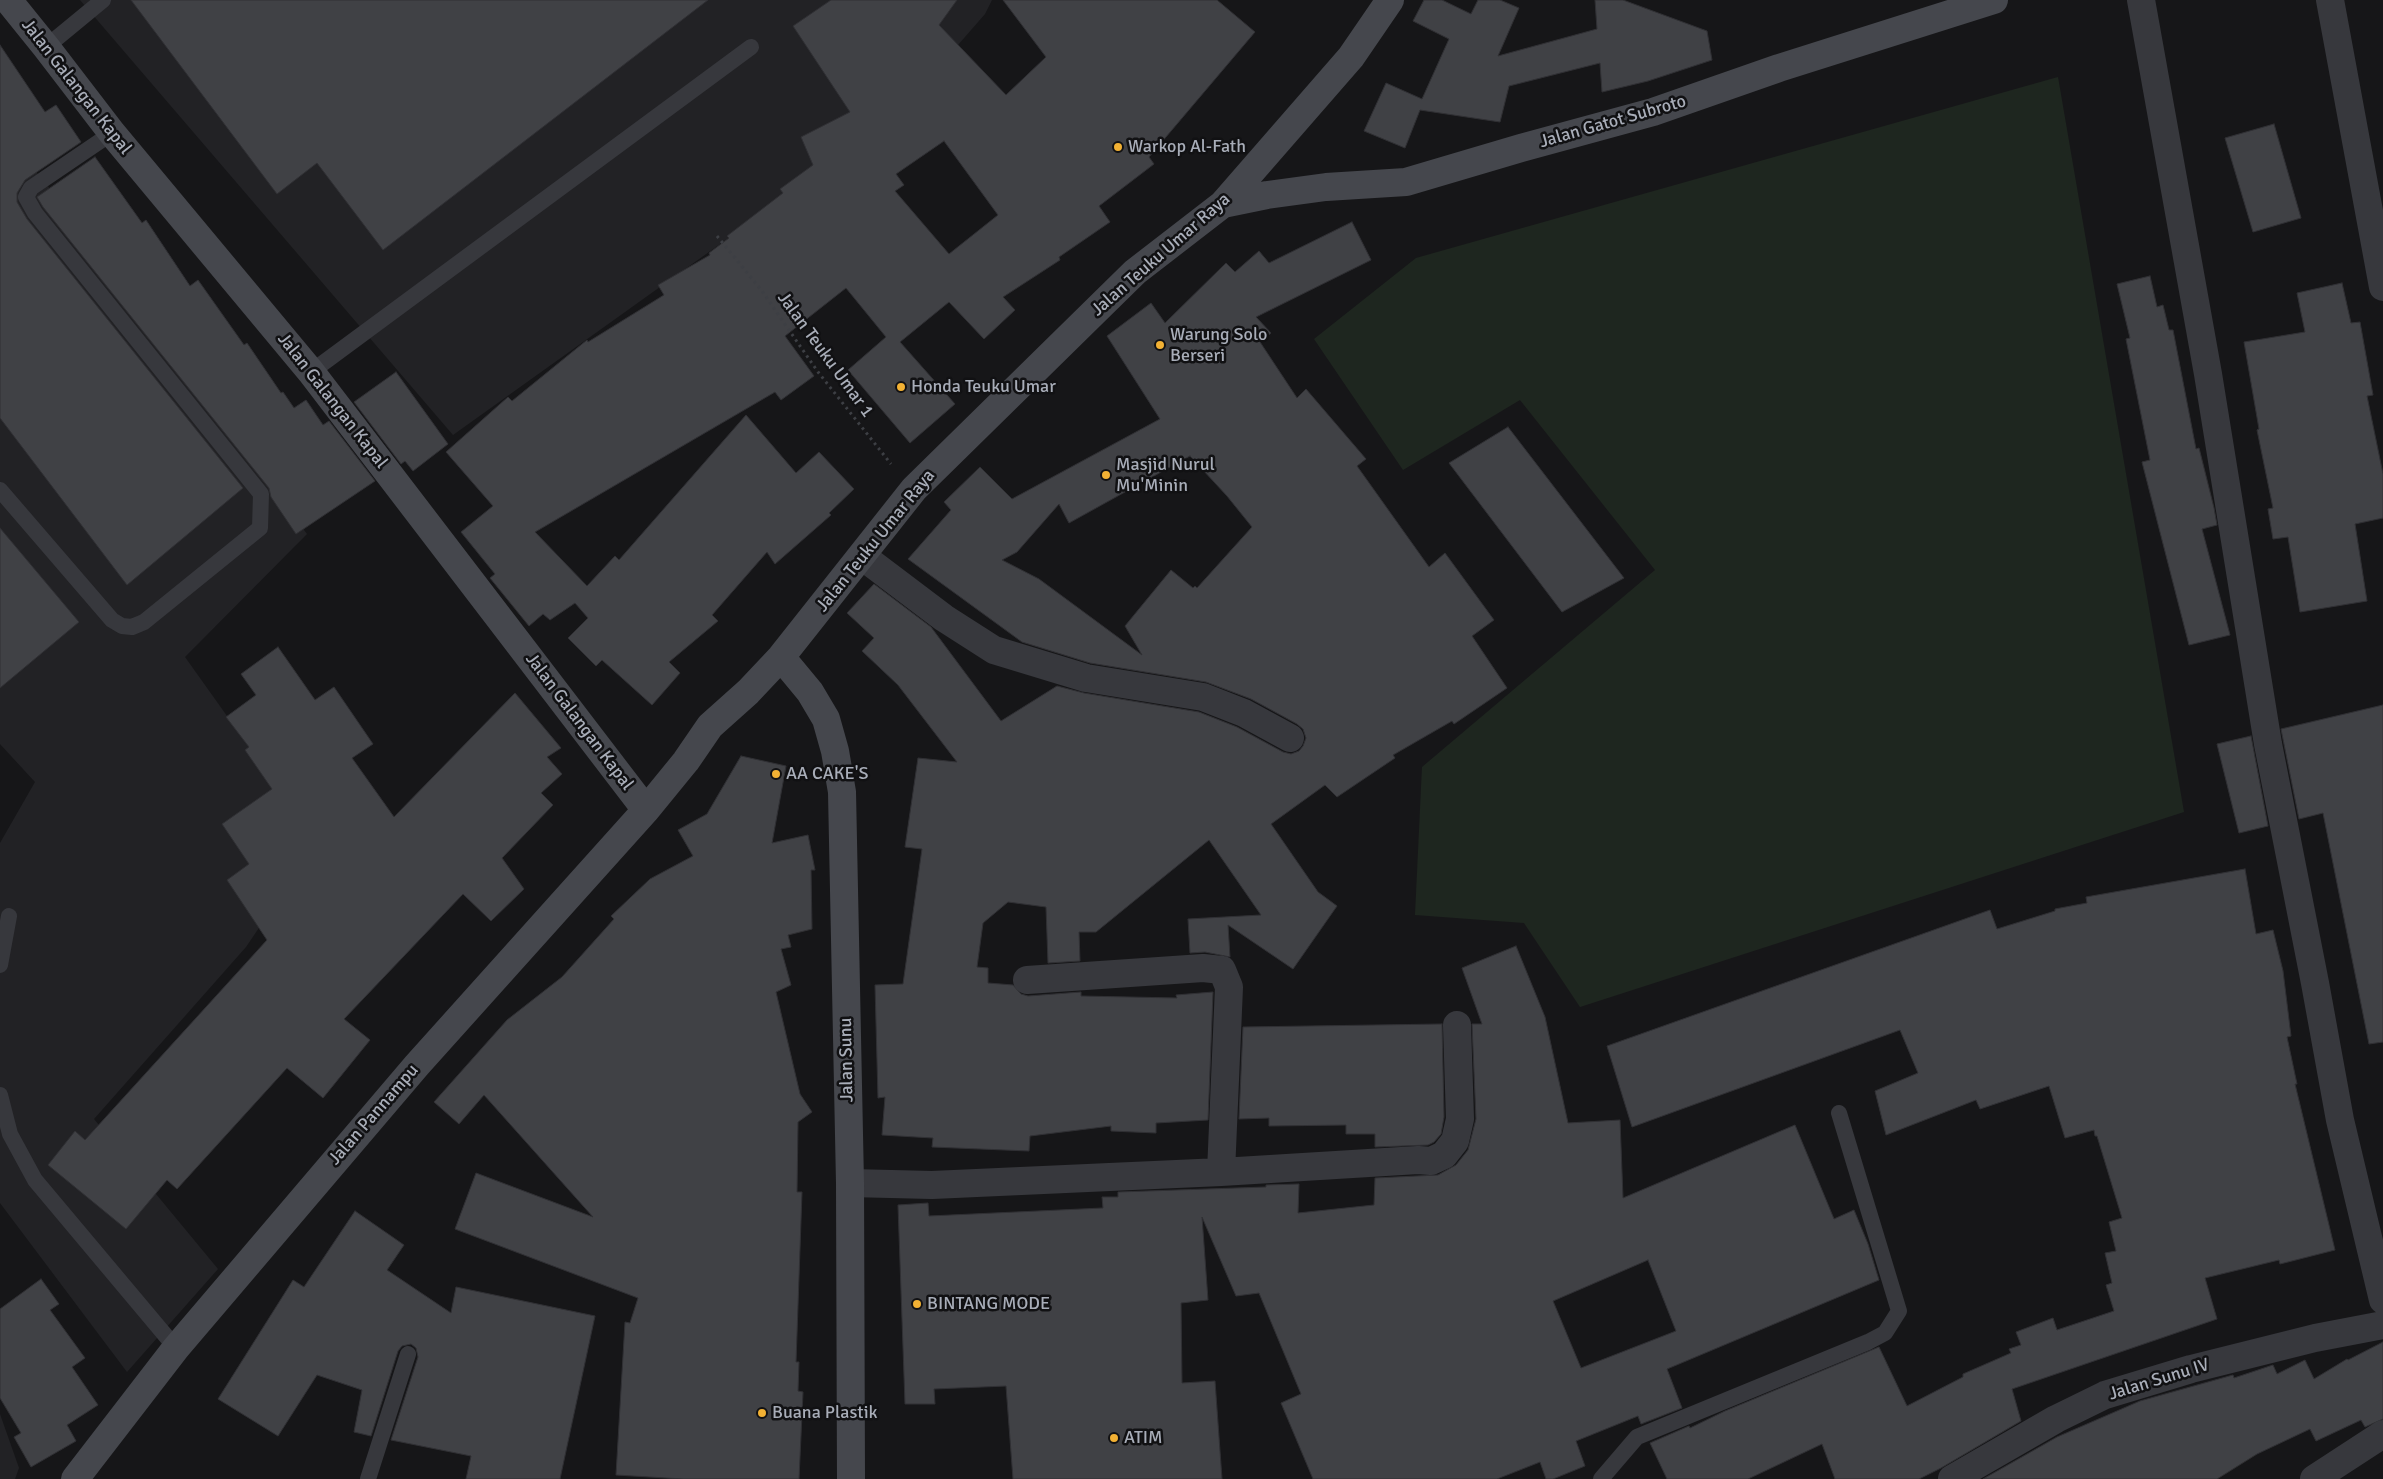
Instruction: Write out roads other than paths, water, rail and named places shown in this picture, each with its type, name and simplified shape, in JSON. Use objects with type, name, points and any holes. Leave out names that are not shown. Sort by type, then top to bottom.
[{"type":"main road","name":"Jalan Galangan Kapal","points":[[8,0],[112,134],[312,372],[646,810]]},
{"type":"main road","name":"Jalan Teuku Umar Raya","points":[[781,657],[914,489],[1135,272],[1223,204],[1351,57],[1390,0]]},
{"type":"main road","name":"Jalan Gatot Subroto","points":[[1223,204],[1267,195],[1326,187],[1406,182],[1653,112],[1779,68],[1994,0]]},
{"type":"main road","name":"Jalan Pannampu","points":[[75,1479],[176,1348],[417,1065],[646,810],[686,761],[716,736],[748,692],[781,657]]},
{"type":"main road","name":"Jalan Sunu","points":[[781,657],[810,692],[826,719],[835,752],[842,792],[850,1183],[852,1479]]},
{"type":"street","points":[[2141,0],[2208,374],[2268,744],[2340,1120],[2383,1300]]},
{"type":"street","points":[[2330,0],[2383,287]]},
{"type":"street","points":[[862,556],[944,618],[994,650],[1086,678],[1203,697],[1235,710],[1290,738]]},
{"type":"street","points":[[1027,980],[1210,968],[1222,970],[1230,987],[1221,1172]]},
{"type":"street","points":[[850,1183],[932,1185],[1221,1172],[1418,1160],[1431,1161],[1444,1155],[1455,1141],[1460,1119],[1457,1025]]},
{"type":"street","name":"Jalan Sunu IV","points":[[1952,1479],[2056,1419],[2105,1395],[2191,1369],[2315,1338],[2383,1325]]},
{"type":"street","points":[[2314,1479],[2383,1434]]},
{"type":"lane","points":[[46,47],[103,0]]},
{"type":"lane","points":[[312,372],[751,47]]},
{"type":"lane","points":[[0,490],[112,620],[122,626],[132,627],[144,622],[260,528],[261,494],[35,213],[26,197],[31,188],[112,134]]},
{"type":"lane","points":[[0,965],[9,916]]},
{"type":"lane","points":[[0,1095],[10,1134],[35,1180],[176,1348]]},
{"type":"lane","points":[[1601,1479],[1637,1437],[1868,1342],[1885,1333],[1899,1310],[1839,1113]]},
{"type":"lane","points":[[368,1479],[408,1354]]},
{"type":"place","name":"Warkop Al-Fath","points":[[1118,147]]},
{"type":"place","name":"Warung Solo Berseri","points":[[1160,345]]},
{"type":"place","name":"Honda Teuku Umar","points":[[901,387]]},
{"type":"place","name":"Masjid Nurul Mu'Minin","points":[[1106,475]]},
{"type":"place","name":"AA CAKE'S","points":[[776,774]]},
{"type":"place","name":"BINTANG MODE","points":[[917,1304]]},
{"type":"place","name":"Buana Plastik","points":[[762,1413]]},
{"type":"place","name":"ATIM","points":[[1114,1438]]}]
